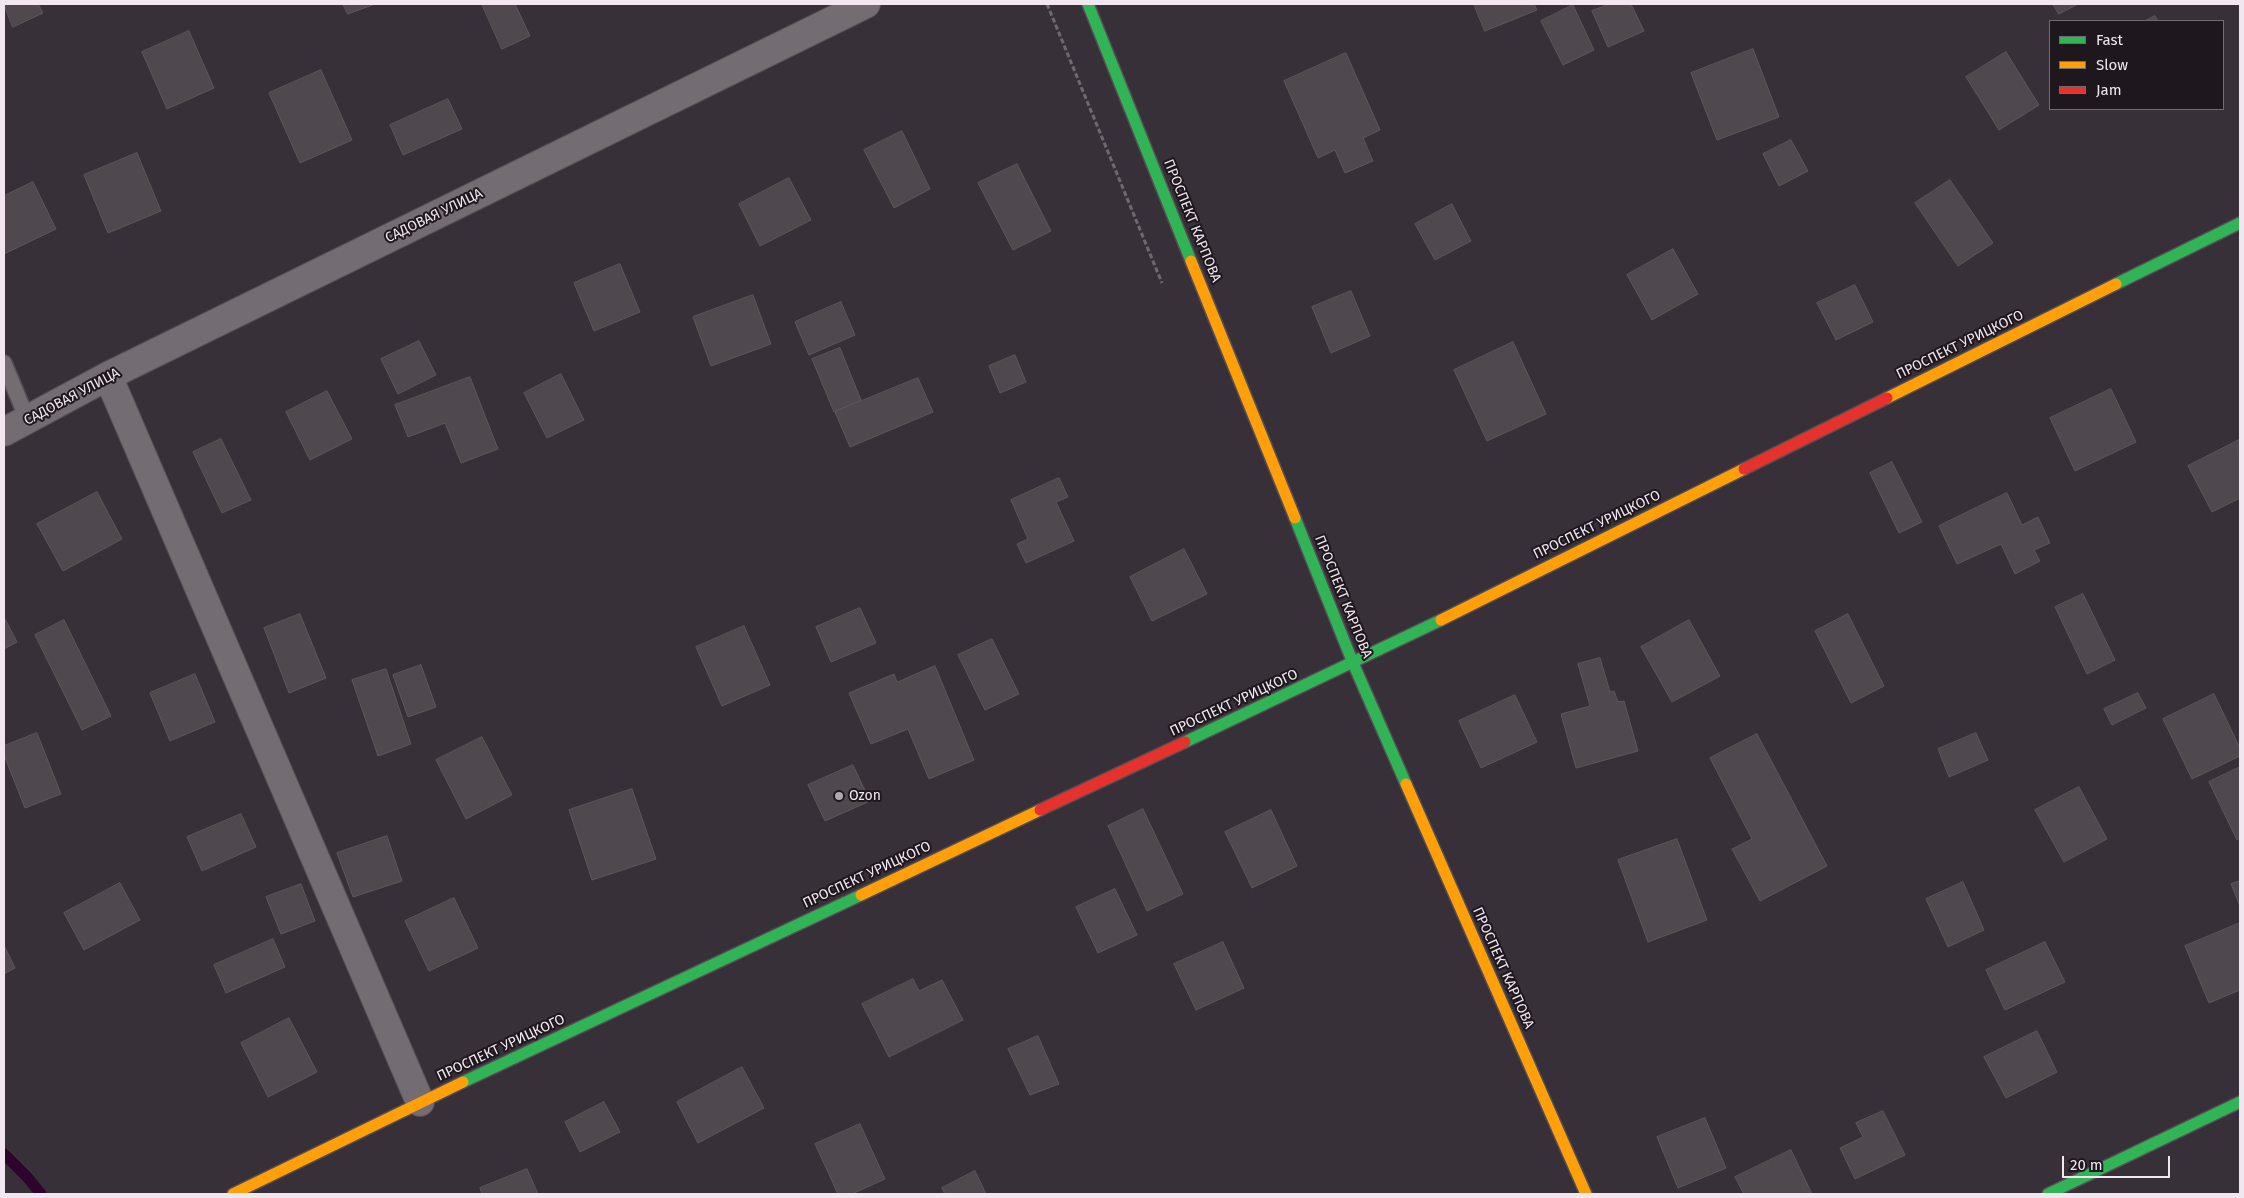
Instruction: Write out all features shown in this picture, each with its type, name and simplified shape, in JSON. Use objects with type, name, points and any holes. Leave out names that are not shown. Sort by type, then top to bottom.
[{"type":"street","name":"САДОВАЯ УЛИЦА","points":[[4,432],[28,421],[108,376],[866,4]]},
{"type":"street","name":"ПРОСПЕКТ КАРПОВА","points":[[1088,4],[1353,663],[1586,1194]]},
{"type":"street","name":"ПРОСПЕКТ УРИЦКОГО","points":[[233,1194],[420,1102],[1353,663],[2240,223]]},
{"type":"street","points":[[108,376],[420,1102]]},
{"type":"street","points":[[2048,1194],[2240,1102]]},
{"type":"lane","points":[[4,363],[28,421]]},
{"type":"building","points":[[4,4],[38,4],[43,13],[13,27]]},
{"type":"building","points":[[343,4],[375,4],[348,14]]},
{"type":"building","points":[[482,4],[515,4],[530,36],[502,49]]},
{"type":"building","points":[[1474,4],[1534,4],[1537,10],[1485,31]]},
{"type":"building","points":[[1610,4],[1631,4],[1644,31],[1608,47],[1592,11]]},
{"type":"building","points":[[2053,4],[2078,4],[2059,14]]},
{"type":"building","points":[[1573,5],[1594,50],[1563,65],[1541,21]]},
{"type":"building","points":[[2155,16],[2157,20],[2147,20]]},
{"type":"building","points":[[189,31],[214,88],[167,109],[142,52]]},
{"type":"building","points":[[1753,49],[1779,117],[1717,140],[1691,73]]},
{"type":"building","points":[[2006,52],[2039,105],[1999,130],[1966,77]]},
{"type":"building","points":[[1346,53],[1380,130],[1363,138],[1373,161],[1345,173],[1335,150],[1318,158],[1284,81]]},
{"type":"building","points":[[321,70],[352,140],[300,163],[269,93]]},
{"type":"building","points":[[448,99],[462,129],[403,155],[390,125]]},
{"type":"building","points":[[902,131],[930,189],[894,208],[864,150]]},
{"type":"building","points":[[1791,140],[1808,171],[1779,186],[1763,154]]},
{"type":"building","points":[[137,153],[161,211],[108,233],[84,175]]},
{"type":"building","points":[[1017,164],[1051,231],[1013,250],[978,183]]},
{"type":"building","points":[[789,178],[811,220],[760,246],[739,204]]},
{"type":"building","points":[[1950,180],[1993,243],[1958,266],[1915,203]]},
{"type":"building","points":[[33,182],[56,229],[4,254],[4,196]]},
{"type":"building","points":[[1452,204],[1471,241],[1435,260],[1415,224]]},
{"type":"building","points":[[1673,249],[1698,294],[1652,320],[1627,275]]},
{"type":"building","points":[[620,264],[640,312],[594,331],[574,283]]},
{"type":"building","points":[[1855,285],[1873,322],[1836,340],[1817,303]]},
{"type":"building","points":[[1351,291],[1370,336],[1331,353],[1312,307]]},
{"type":"building","points":[[753,295],[771,344],[711,366],[693,317]]},
{"type":"building","points":[[841,302],[855,335],[809,355],[795,322]]},
{"type":"building","points":[[419,341],[436,375],[398,394],[381,359]]},
{"type":"building","points":[[1513,342],[1546,414],[1487,441],[1454,370]]},
{"type":"building","points":[[840,348],[861,400],[834,412],[812,359]]},
{"type":"building","points":[[1015,355],[1026,382],[1000,393],[989,366]]},
{"type":"building","points":[[561,374],[584,420],[547,438],[524,393]]},
{"type":"building","points":[[470,377],[498,449],[461,463],[445,423],[408,437],[395,405]]},
{"type":"building","points":[[918,378],[933,412],[850,447],[835,412]]},
{"type":"building","points":[[2111,389],[2136,442],[2075,471],[2050,418]]},
{"type":"building","points":[[327,391],[352,439],[310,460],[286,412]]},
{"type":"building","points":[[221,439],[251,500],[222,513],[193,452]]},
{"type":"building","points":[[2239,440],[2240,498],[2212,512],[2188,466]]},
{"type":"building","points":[[1892,462],[1922,522],[1899,533],[1870,473]]},
{"type":"building","points":[[1059,478],[1068,497],[1056,502],[1074,541],[1026,563],[1017,544],[1028,539],[1011,500]]},
{"type":"building","points":[[97,492],[122,539],[63,571],[37,524]]},
{"type":"building","points":[[2007,493],[2022,525],[2038,517],[2050,543],[2034,550],[2040,561],[2015,574],[2001,544],[1957,564],[1939,526]]},
{"type":"building","points":[[1184,549],[1207,594],[1152,621],[1130,577]]},
{"type":"building","points":[[2083,594],[2115,660],[2087,674],[2055,607]]},
{"type":"building","points":[[860,608],[876,643],[831,662],[816,627]]},
{"type":"building","points":[[300,614],[326,678],[289,693],[264,628]]},
{"type":"building","points":[[1848,614],[1884,686],[1851,703],[1815,631]]},
{"type":"building","points":[[4,617],[17,642],[4,649]]},
{"type":"building","points":[[64,620],[111,716],[82,730],[35,635]]},
{"type":"building","points":[[1689,620],[1720,676],[1672,702],[1641,647]]},
{"type":"building","points":[[744,626],[770,685],[722,706],[696,647]]},
{"type":"building","points":[[992,639],[1019,694],[985,710],[958,655]]},
{"type":"building","points":[[1600,658],[1610,692],[1614,691],[1618,702],[1624,701],[1638,751],[1576,768],[1561,714],[1590,706],[1578,664]]},
{"type":"building","points":[[421,665],[436,707],[408,717],[393,675]]},
{"type":"building","points":[[935,666],[974,760],[929,779],[908,729],[871,744],[849,693],[894,674],[897,682]]},
{"type":"building","points":[[386,669],[411,744],[378,756],[352,680]]},
{"type":"building","points":[[195,674],[215,722],[170,741],[150,693]]},
{"type":"building","points":[[2138,693],[2146,708],[2112,725],[2104,709]]},
{"type":"building","points":[[2214,694],[2240,748],[2240,756],[2192,779],[2163,719]]},
{"type":"building","points":[[1515,695],[1537,742],[1481,768],[1459,721]]},
{"type":"building","points":[[37,733],[61,794],[25,808],[4,755],[4,746]]},
{"type":"building","points":[[1976,733],[1988,760],[1949,777],[1938,749]]},
{"type":"building","points":[[1757,734],[1827,866],[1760,901],[1732,849],[1752,839],[1710,758]]},
{"type":"building","points":[[482,737],[512,795],[466,819],[436,760]]},
{"type":"building","points":[[853,765],[870,801],[825,821],[808,785]]},
{"type":"building","points":[[2240,767],[2240,838],[2237,840],[2209,782]]},
{"type":"building","points":[[2079,787],[2107,839],[2064,862],[2035,810]]},
{"type":"building","points":[[632,789],[656,859],[592,880],[569,810]]},
{"type":"building","points":[[1143,809],[1183,894],[1147,911],[1108,826]]},
{"type":"building","points":[[1271,810],[1297,866],[1252,888],[1225,832]]},
{"type":"building","points":[[241,814],[256,847],[202,871],[187,837]]},
{"type":"building","points":[[387,836],[402,881],[353,897],[337,853]]},
{"type":"building","points":[[1677,839],[1707,920],[1648,942],[1618,860]]},
{"type":"building","points":[[2240,881],[2240,906],[2231,884]]},
{"type":"building","points":[[1963,882],[1984,930],[1948,947],[1926,899]]},
{"type":"building","points":[[120,883],[140,920],[84,950],[64,913]]},
{"type":"building","points":[[301,884],[315,921],[281,934],[266,897]]},
{"type":"building","points":[[1115,889],[1137,935],[1098,953],[1076,907]]},
{"type":"building","points":[[454,898],[478,948],[429,971],[405,921]]},
{"type":"building","points":[[2240,923],[2240,990],[2209,1003],[2185,946]]},
{"type":"building","points":[[273,939],[285,967],[226,993],[214,965]]},
{"type":"building","points":[[1223,942],[1244,988],[1196,1010],[1174,964]]},
{"type":"building","points":[[2045,942],[2065,982],[2005,1010],[1986,970]]},
{"type":"building","points":[[4,945],[15,968],[4,974]]},
{"type":"building","points":[[913,979],[919,991],[942,980],[963,1020],[889,1057],[862,1004]]},
{"type":"building","points":[[289,1018],[317,1072],[268,1097],[241,1043]]},
{"type":"building","points":[[2037,1031],[2057,1072],[2006,1098],[1984,1057]]},
{"type":"building","points":[[1038,1036],[1059,1084],[1030,1095],[1008,1049]]},
{"type":"building","points":[[742,1067],[764,1108],[698,1143],[677,1102]]},
{"type":"building","points":[[604,1102],[620,1132],[580,1152],[565,1122]]},
{"type":"building","points":[[1883,1111],[1905,1155],[1855,1179],[1840,1148],[1863,1137],[1856,1123]]},
{"type":"building","points":[[1705,1118],[1726,1168],[1678,1188],[1657,1137]]},
{"type":"building","points":[[860,1124],[885,1179],[852,1194],[838,1194],[815,1144]]},
{"type":"building","points":[[1791,1150],[1812,1194],[1744,1194],[1735,1177]]},
{"type":"building","points":[[527,1169],[538,1194],[482,1194],[480,1188]]},
{"type":"building","points":[[975,1171],[986,1194],[945,1194],[942,1188]]},
{"type":"waterway","points":[[4,1154],[41,1194]]},
{"type":"traffic: fast","points":[[1088,4],[1191,261]]},
{"type":"traffic: fast","points":[[2116,284],[2240,223]]},
{"type":"traffic: fast","points":[[1295,518],[1353,663],[1406,784]]},
{"type":"traffic: fast","points":[[1185,742],[1441,620]]},
{"type":"traffic: fast","points":[[463,1082],[861,895]]},
{"type":"traffic: fast","points":[[2048,1194],[2240,1102]]},
{"type":"traffic: slow","points":[[1191,261],[1295,518]]},
{"type":"traffic: slow","points":[[1887,398],[2116,284]]},
{"type":"traffic: slow","points":[[1441,620],[1744,469]]},
{"type":"traffic: slow","points":[[1406,784],[1586,1194]]},
{"type":"traffic: slow","points":[[861,895],[1040,810]]},
{"type":"traffic: slow","points":[[233,1194],[463,1082]]},
{"type":"traffic: jam","points":[[1744,469],[1887,398]]},
{"type":"traffic: jam","points":[[1040,810],[1185,742]]},
{"type":"place","name":"Ozon","points":[[839,796]]}]
